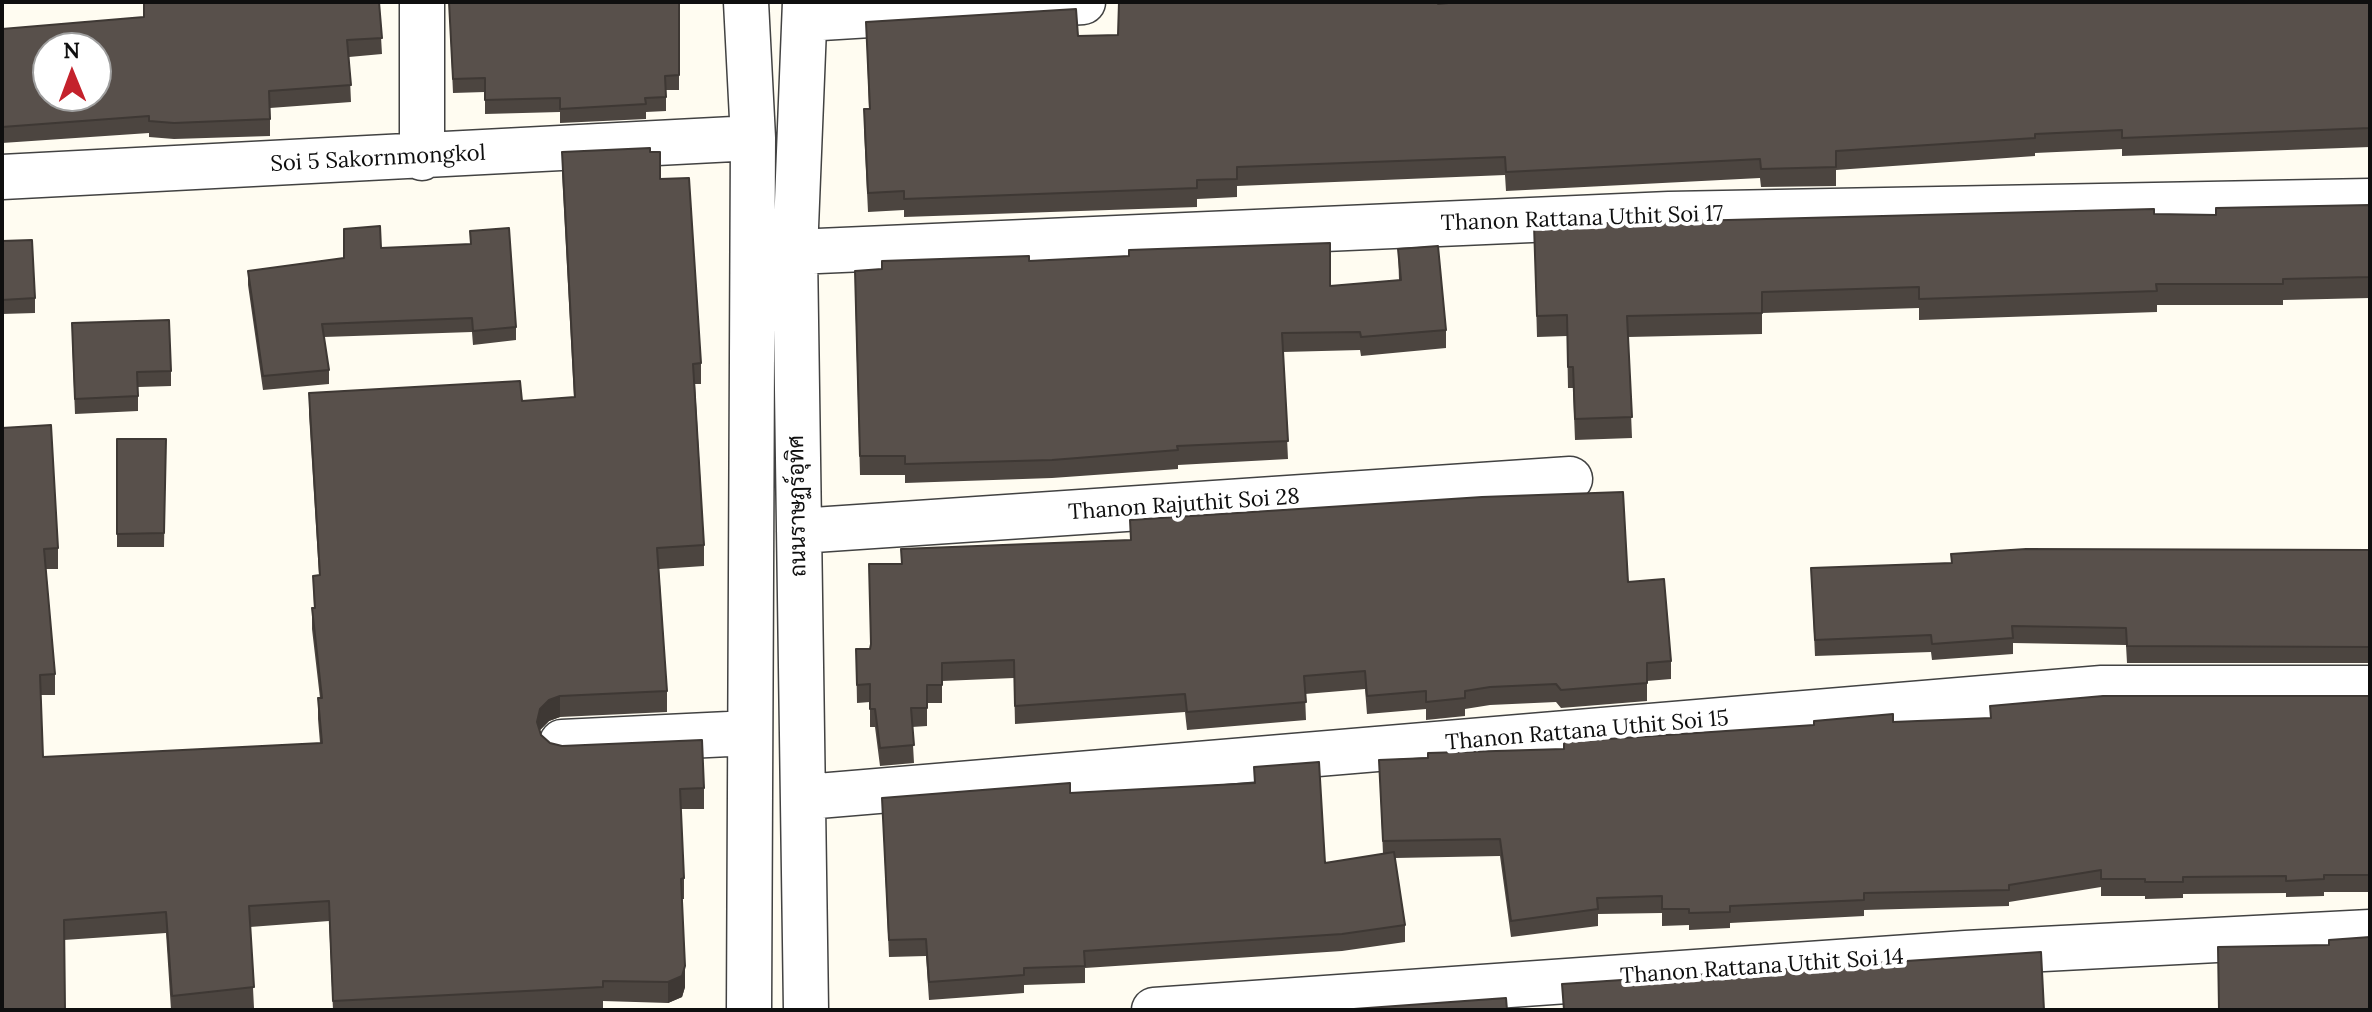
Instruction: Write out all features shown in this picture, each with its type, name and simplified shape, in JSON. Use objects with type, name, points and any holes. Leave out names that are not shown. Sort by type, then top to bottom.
[{"type":"street","points":[[422,2],[422,158]]},
{"type":"street","name":"ถนนราษฏร์อุทิศ","points":[[746,2],[753,138],[749,1010]]},
{"type":"street","points":[[805,11],[1083,2]]},
{"type":"street","name":"ถนนราษฏร์อุทิศ","points":[[805,11],[795,252],[796,425],[806,797],[806,1010]]},
{"type":"street","name":"Soi 5 Sakornmongkol","points":[[2,177],[422,158],[753,138]]},
{"type":"street","name":"Thanon Rattana Uthit Soi 17","points":[[795,252],[1669,214],[2370,201]]},
{"type":"street","points":[[753,418],[796,425]]},
{"type":"street","name":"Thanon Rajuthit Soi 28","points":[[799,531],[1570,479]]},
{"type":"street","name":"Thanon Rattana Uthit Soi 15","points":[[806,797],[2102,688],[2370,688]]},
{"type":"street","points":[[562,742],[750,733]]},
{"type":"street","name":"Thanon Rattana Uthit Soi 14","points":[[1154,1010],[1950,954],[2370,932]]},
{"type":"building","points":[[144,2],[379,2],[382,38],[347,40],[351,85],[269,91],[270,119],[174,123],[149,121],[149,116],[2,127],[2,29],[144,17]]},
{"type":"building","points":[[449,2],[679,2],[679,75],[665,76],[666,97],[645,98],[646,104],[560,109],[560,98],[485,100],[485,78],[453,79]]},
{"type":"building","points":[[1119,2],[2370,2],[2370,128],[2122,138],[2122,130],[2035,134],[2035,138],[1836,151],[1836,167],[1761,169],[1760,159],[1506,172],[1505,157],[1237,167],[1237,179],[1197,180],[1197,188],[904,199],[904,191],[868,193],[864,109],[870,109],[866,22],[1076,9],[1078,36],[1118,35]]},
{"type":"building","points":[[650,148],[650,152],[660,152],[660,179],[689,178],[701,363],[693,364],[704,545],[657,548],[667,691],[560,696],[549,700],[540,709],[537,722],[541,735],[550,743],[562,746],[702,740],[704,788],[680,789],[685,966],[682,976],[668,982],[603,981],[603,987],[333,1001],[329,901],[249,906],[254,987],[172,996],[166,912],[64,920],[65,1010],[2,1010],[2,428],[51,425],[58,548],[44,549],[55,674],[40,675],[43,757],[322,743],[318,698],[322,698],[312,608],[315,608],[313,576],[320,575],[309,393],[520,381],[522,401],[575,397],[562,152]]},
{"type":"building","points":[[2370,205],[2370,277],[2283,279],[2283,284],[2156,284],[2157,291],[1919,299],[1919,287],[1762,292],[1762,313],[1627,316],[1632,417],[1575,419],[1573,367],[1568,367],[1567,315],[1537,316],[1534,225],[2154,209],[2154,214],[2216,215],[2216,208]]},
{"type":"building","points":[[380,226],[381,248],[471,244],[470,231],[509,228],[516,327],[473,331],[472,318],[322,324],[329,370],[263,376],[248,271],[344,258],[344,229]]},
{"type":"building","points":[[32,240],[35,298],[2,300],[2,241]]},
{"type":"building","points":[[1330,243],[1330,286],[1401,280],[1398,249],[1438,246],[1446,330],[1361,337],[1360,332],[1282,333],[1288,441],[1177,446],[1178,450],[1052,460],[905,464],[905,456],[860,456],[855,271],[882,269],[882,261],[1029,256],[1029,261],[1129,256],[1129,250]]},
{"type":"building","points":[[169,320],[171,371],[137,372],[138,396],[75,399],[72,323]]},
{"type":"building","points":[[117,439],[166,439],[164,533],[117,534]]},
{"type":"building","points":[[1623,492],[1628,582],[1664,579],[1671,661],[1647,663],[1647,683],[1561,690],[1556,684],[1490,687],[1465,691],[1465,698],[1426,702],[1426,691],[1367,696],[1365,671],[1304,676],[1306,702],[1187,712],[1185,694],[1015,706],[1014,660],[942,663],[942,685],[927,685],[927,708],[911,708],[914,745],[880,748],[875,709],[870,709],[870,684],[857,685],[856,649],[870,649],[871,644],[869,564],[902,564],[901,549],[1131,540],[1130,520],[1482,497]]},
{"type":"building","points":[[2026,549],[2370,550],[2370,647],[2127,646],[2126,628],[2012,626],[2013,638],[1932,644],[1931,635],[1815,640],[1811,568],[1952,563],[1951,554]]},
{"type":"building","points":[[2103,696],[2370,696],[2370,875],[2324,875],[2324,879],[2286,881],[2286,876],[2183,877],[2183,882],[2145,882],[2145,879],[2101,879],[2101,870],[2009,885],[2009,890],[1864,893],[1864,900],[1730,906],[1730,912],[1689,913],[1689,909],[1662,909],[1662,896],[1597,898],[1598,909],[1511,921],[1500,839],[1383,841],[1379,760],[1428,758],[1428,753],[1564,749],[1564,742],[1814,725],[1814,721],[1893,714],[1893,722],[1991,718],[1990,706]]},
{"type":"building","points":[[1319,762],[1325,863],[1394,852],[1405,925],[1342,934],[1084,951],[1085,966],[1024,968],[1024,975],[929,982],[926,939],[889,940],[882,798],[1070,783],[1070,793],[1255,783],[1254,767]]},
{"type":"building","points":[[2370,937],[2370,1010],[2219,1010],[2218,947],[2329,945],[2329,940]]},
{"type":"building","points":[[2041,952],[2044,1010],[1564,1010],[1562,984]]},
{"type":"building","points":[[1506,998],[1507,1010],[1340,1010]]}]
